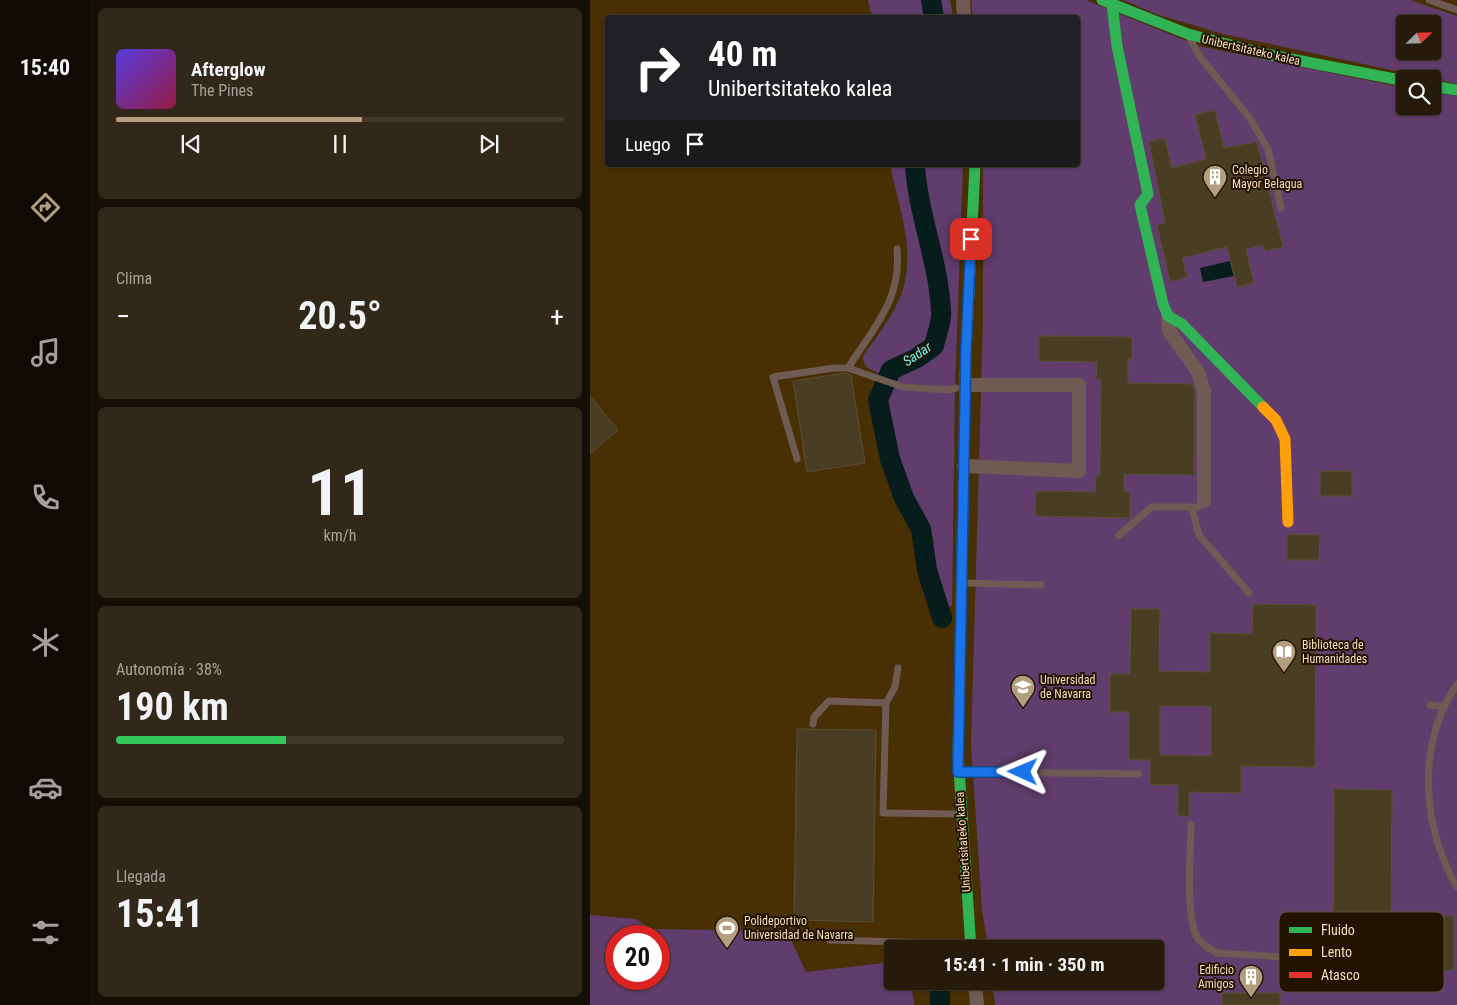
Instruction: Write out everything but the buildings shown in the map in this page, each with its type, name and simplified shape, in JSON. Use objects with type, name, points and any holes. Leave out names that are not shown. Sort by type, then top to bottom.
[{"type":"street","points":[[963,0],[964,15]]},
{"type":"street","points":[[1107,2],[1148,194],[1140,205],[1163,304],[1168,316],[1169,331],[1198,372],[1204,391],[1198,505]]},
{"type":"street","name":"Unibertsitateko kalea","points":[[1107,2],[1188,34],[1265,54],[1396,79]]},
{"type":"street","points":[[1441,87],[1457,90]]},
{"type":"street","name":"Unibertsitateko kalea","points":[[971,940],[958,772],[964,466],[960,387],[975,167]]},
{"type":"street","points":[[1168,316],[1182,324],[1276,420],[1282,430],[1285,440],[1288,522]]},
{"type":"street","points":[[960,387],[980,385],[1079,385],[1079,470],[964,466]]},
{"type":"street","points":[[975,990],[977,1005]]},
{"type":"lane","points":[[1429,0],[1457,10]]},
{"type":"lane","points":[[1188,34],[1200,57],[1249,118],[1268,149],[1280,208]]},
{"type":"lane","points":[[848,368],[884,314],[893,295],[898,265],[897,249]]},
{"type":"lane","points":[[797,459],[773,377],[834,368],[848,368],[903,387],[948,390],[960,387]]},
{"type":"lane","points":[[1119,535],[1152,507],[1198,505],[1199,534],[1249,593]]},
{"type":"lane","points":[[962,583],[1041,585]]},
{"type":"lane","points":[[898,668],[895,688],[886,703],[883,813],[961,814]]},
{"type":"lane","points":[[1457,684],[1435,728],[1431,750],[1429,801],[1438,847],[1457,887]]},
{"type":"lane","points":[[813,724],[814,717],[830,701],[886,703]]},
{"type":"lane","points":[[1430,704],[1444,707]]},
{"type":"lane","points":[[958,772],[978,770],[1139,774]]},
{"type":"lane","points":[[1191,824],[1191,912],[1198,938],[1206,948],[1218,953],[1279,957]]},
{"type":"lane","points":[[830,940],[884,942]]},
{"type":"shaded area","name":"Universidad de Navarra","points":[[590,0],[1457,0],[1457,1005],[590,1005]]},
{"type":"shaded area","points":[[868,0],[950,0],[953,15],[872,15]]},
{"type":"shaded area","points":[[971,0],[1086,0],[1199,46],[1396,86],[1396,115],[1441,115],[1441,93],[1457,96],[1457,1005],[995,1005],[993,990],[1164,990],[1164,940],[987,940],[982,909],[971,744],[983,322],[983,167],[1080,167],[1080,15],[973,15]]},
{"type":"shaded area","points":[[1123,0],[1410,0],[1457,16],[1457,84],[1441,81],[1441,70],[1396,71],[1223,34],[1156,14]]},
{"type":"shaded area","points":[[890,167],[963,167],[955,389],[952,606],[942,606],[936,585],[933,538],[927,522],[911,496],[898,464],[886,399],[878,373],[867,367],[863,360],[863,356],[895,308],[904,286],[907,248],[900,206]]},
{"type":"shaded area","name":"Polideportivo Universidad de Navarra","points":[[590,915],[636,919],[645,925],[605,925],[605,990],[670,990],[670,929],[787,931],[806,972],[884,963],[884,990],[912,990],[914,1005],[590,1005]]},
{"type":"water","points":[[1230,261],[1234,276],[1203,282],[1200,268]]},
{"type":"waterway","name":"Sadar","points":[[931,0],[934,15]]},
{"type":"waterway","name":"Sadar","points":[[915,167],[920,202],[937,275],[941,320],[934,346],[917,358],[891,370],[878,400],[890,459],[904,498],[921,529],[927,570],[942,618]]},
{"type":"waterway","name":"Sadar","points":[[940,990],[940,1005]]},
{"type":"traffic: fast","points":[[1102,0],[1188,34],[1265,54],[1396,79]]},
{"type":"traffic: fast","points":[[1112,4],[1117,46],[1148,194],[1140,205],[1163,304],[1168,316],[1182,324],[1263,407]]},
{"type":"traffic: fast","points":[[1441,87],[1457,90]]},
{"type":"traffic: fast","points":[[965,375],[975,167]]},
{"type":"traffic: fast","points":[[963,497],[958,754],[970,940]]},
{"type":"traffic: slow","points":[[1263,407],[1276,420],[1285,439],[1288,522]]},
{"type":"traffic: jam","points":[[963,497],[965,375]]},
{"type":"place","name":"Colegio Mayor Belagua","points":[[1215,198]]},
{"type":"place","name":"Biblioteca de Humanidades","points":[[1284,673]]},
{"type":"place","name":"Universidad de Navarra","points":[[1023,708]]},
{"type":"place","name":"Polideportivo Universidad de Navarra","points":[[727,949]]},
{"type":"place","name":"Edificio Amigos","points":[[1251,998]]},
{"type":"route","points":[[971,239],[966,349],[958,772],[978,770],[1023,772]]}]
